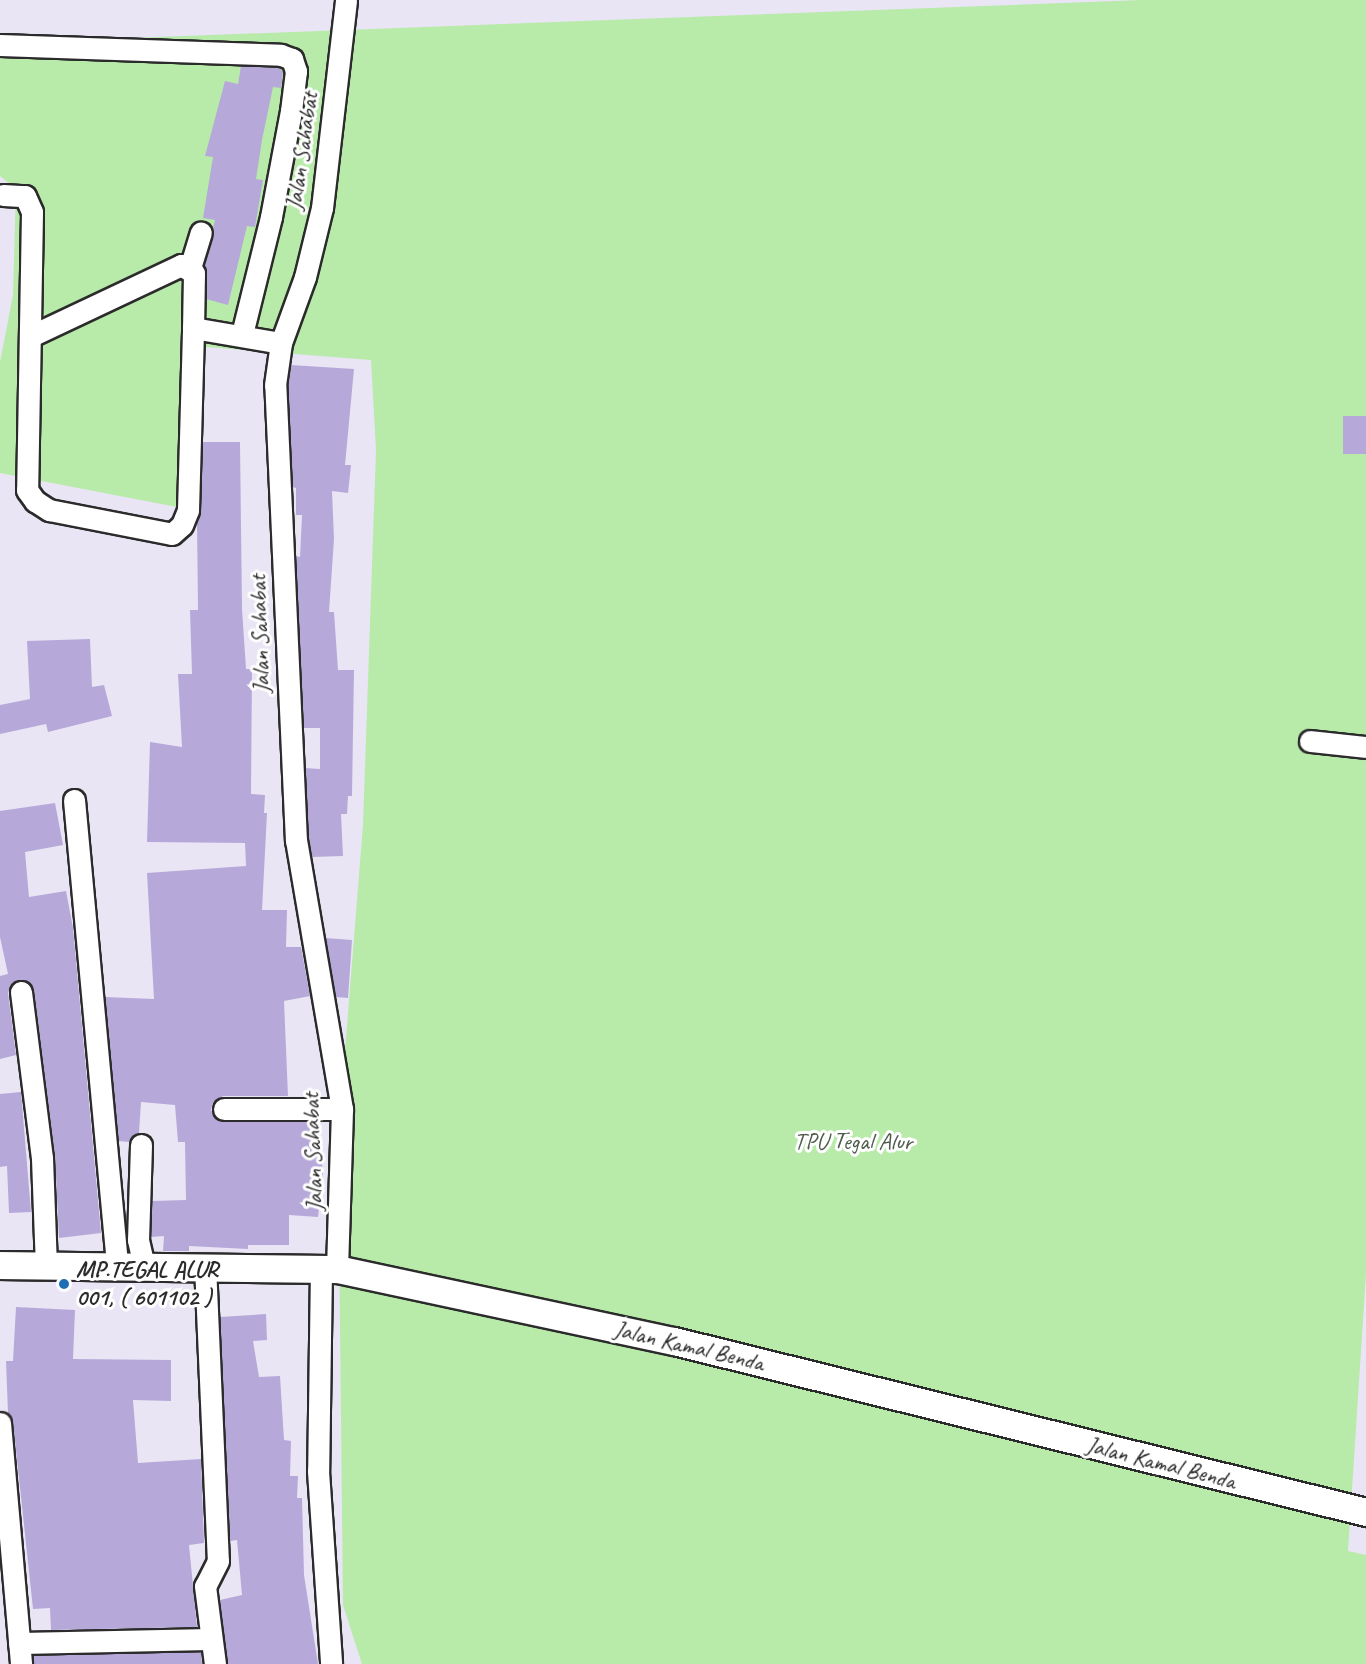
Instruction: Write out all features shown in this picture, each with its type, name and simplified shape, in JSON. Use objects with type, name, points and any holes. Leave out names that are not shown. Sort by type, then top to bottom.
[{"type":"main road","name":"Jalan Kamal Benda","points":[[0,1265],[130,1267],[206,1280],[326,1272],[674,1341],[1366,1512]]},
{"type":"street","name":"Jalan Sahabat","points":[[331,1664],[318,1471],[320,1304],[326,1272],[342,1109],[296,841],[275,386],[281,343],[305,277],[322,208],[346,0]]},
{"type":"street","points":[[0,45],[281,55],[292,59],[296,70],[291,111],[271,217],[242,334]]},
{"type":"street","points":[[3,195],[25,196],[32,213],[33,335],[27,490],[35,501],[49,510],[172,534],[182,525],[188,510],[194,273],[190,268],[177,266],[33,335]]},
{"type":"street","points":[[190,268],[201,233]]},
{"type":"street","points":[[193,328],[242,334],[281,343]]},
{"type":"street","points":[[1310,741],[1366,747]]},
{"type":"street","points":[[74,800],[130,1267]]},
{"type":"street","points":[[21,992],[42,1158],[46,1266]]},
{"type":"street","points":[[224,1109],[342,1109]]},
{"type":"street","points":[[130,1267],[138,1240],[141,1146]]},
{"type":"street","points":[[206,1280],[218,1561],[205,1586],[215,1664]]},
{"type":"street","points":[[0,1423],[12,1630],[21,1664]]},
{"type":"street","points":[[12,1630],[211,1639]]},
{"type":"green space","name":"TPU Tegal Alur","points":[[1142,0],[1366,0],[1366,1274],[1348,1551],[1366,1555],[1366,1664],[362,1664],[343,1605],[338,1139],[363,825],[376,450],[371,360],[206,347],[177,507],[0,473],[0,362],[13,295],[16,189],[0,176],[0,43]]},
{"type":"building","points":[[241,66],[279,68],[283,72],[281,88],[273,87],[262,140],[256,179],[263,180],[255,227],[247,226],[228,305],[206,299],[204,266],[215,220],[203,218],[213,157],[205,156],[225,81],[238,84]]},
{"type":"building","points":[[291,365],[354,369],[345,465],[351,465],[348,493],[332,491],[334,539],[329,612],[334,612],[338,670],[354,670],[352,796],[348,796],[347,814],[341,814],[343,856],[312,857],[308,832],[305,768],[320,769],[320,728],[304,728],[296,556],[300,557],[302,515],[296,515],[296,488],[292,487],[288,386]]},
{"type":"building","points":[[1343,416],[1366,416],[1366,454],[1343,454]]},
{"type":"building","points":[[203,442],[240,442],[242,609],[246,669],[252,669],[251,794],[265,795],[264,813],[267,813],[262,910],[287,910],[286,947],[301,947],[310,996],[284,1001],[288,1096],[223,1096],[213,1102],[211,1110],[217,1120],[224,1122],[319,1122],[323,1177],[318,1217],[289,1215],[289,1245],[248,1245],[248,1249],[189,1246],[189,1251],[163,1251],[164,1236],[151,1237],[152,1201],[186,1200],[185,1142],[178,1142],[175,1105],[141,1102],[139,1133],[129,1142],[118,1141],[105,997],[154,999],[147,873],[246,866],[245,843],[147,842],[150,742],[182,747],[178,674],[192,674],[190,610],[198,610],[197,521]]},
{"type":"building","points":[[90,639],[92,687],[104,685],[112,716],[48,732],[46,724],[0,734],[0,705],[30,699],[27,641]]},
{"type":"building","points":[[55,803],[63,845],[25,852],[29,897],[66,891],[73,928],[101,1233],[59,1238],[55,1156],[34,990],[25,980],[13,982],[8,993],[16,1055],[0,1059],[0,976],[8,974],[0,937],[0,811]]},
{"type":"building","points":[[326,938],[352,940],[348,998],[336,997]]},
{"type":"building","points":[[21,1092],[31,1212],[9,1213],[7,1166],[0,1167],[0,1094]]},
{"type":"building","points":[[16,1307],[75,1310],[73,1359],[171,1360],[171,1401],[133,1400],[138,1463],[201,1459],[204,1543],[189,1545],[197,1627],[51,1630],[50,1608],[33,1609],[13,1422],[8,1413],[6,1361],[13,1361]]},
{"type":"building","points":[[266,1314],[267,1340],[253,1341],[259,1377],[280,1376],[284,1440],[291,1441],[290,1476],[298,1476],[297,1498],[302,1498],[304,1575],[318,1664],[228,1664],[220,1600],[242,1595],[237,1540],[230,1541],[220,1317]]},
{"type":"building","points":[[201,1652],[202,1664],[34,1664],[33,1655]]},
{"type":"place","name":"MP.TEGAL ALUR 001, ( 601102 )","points":[[64,1284]]}]
